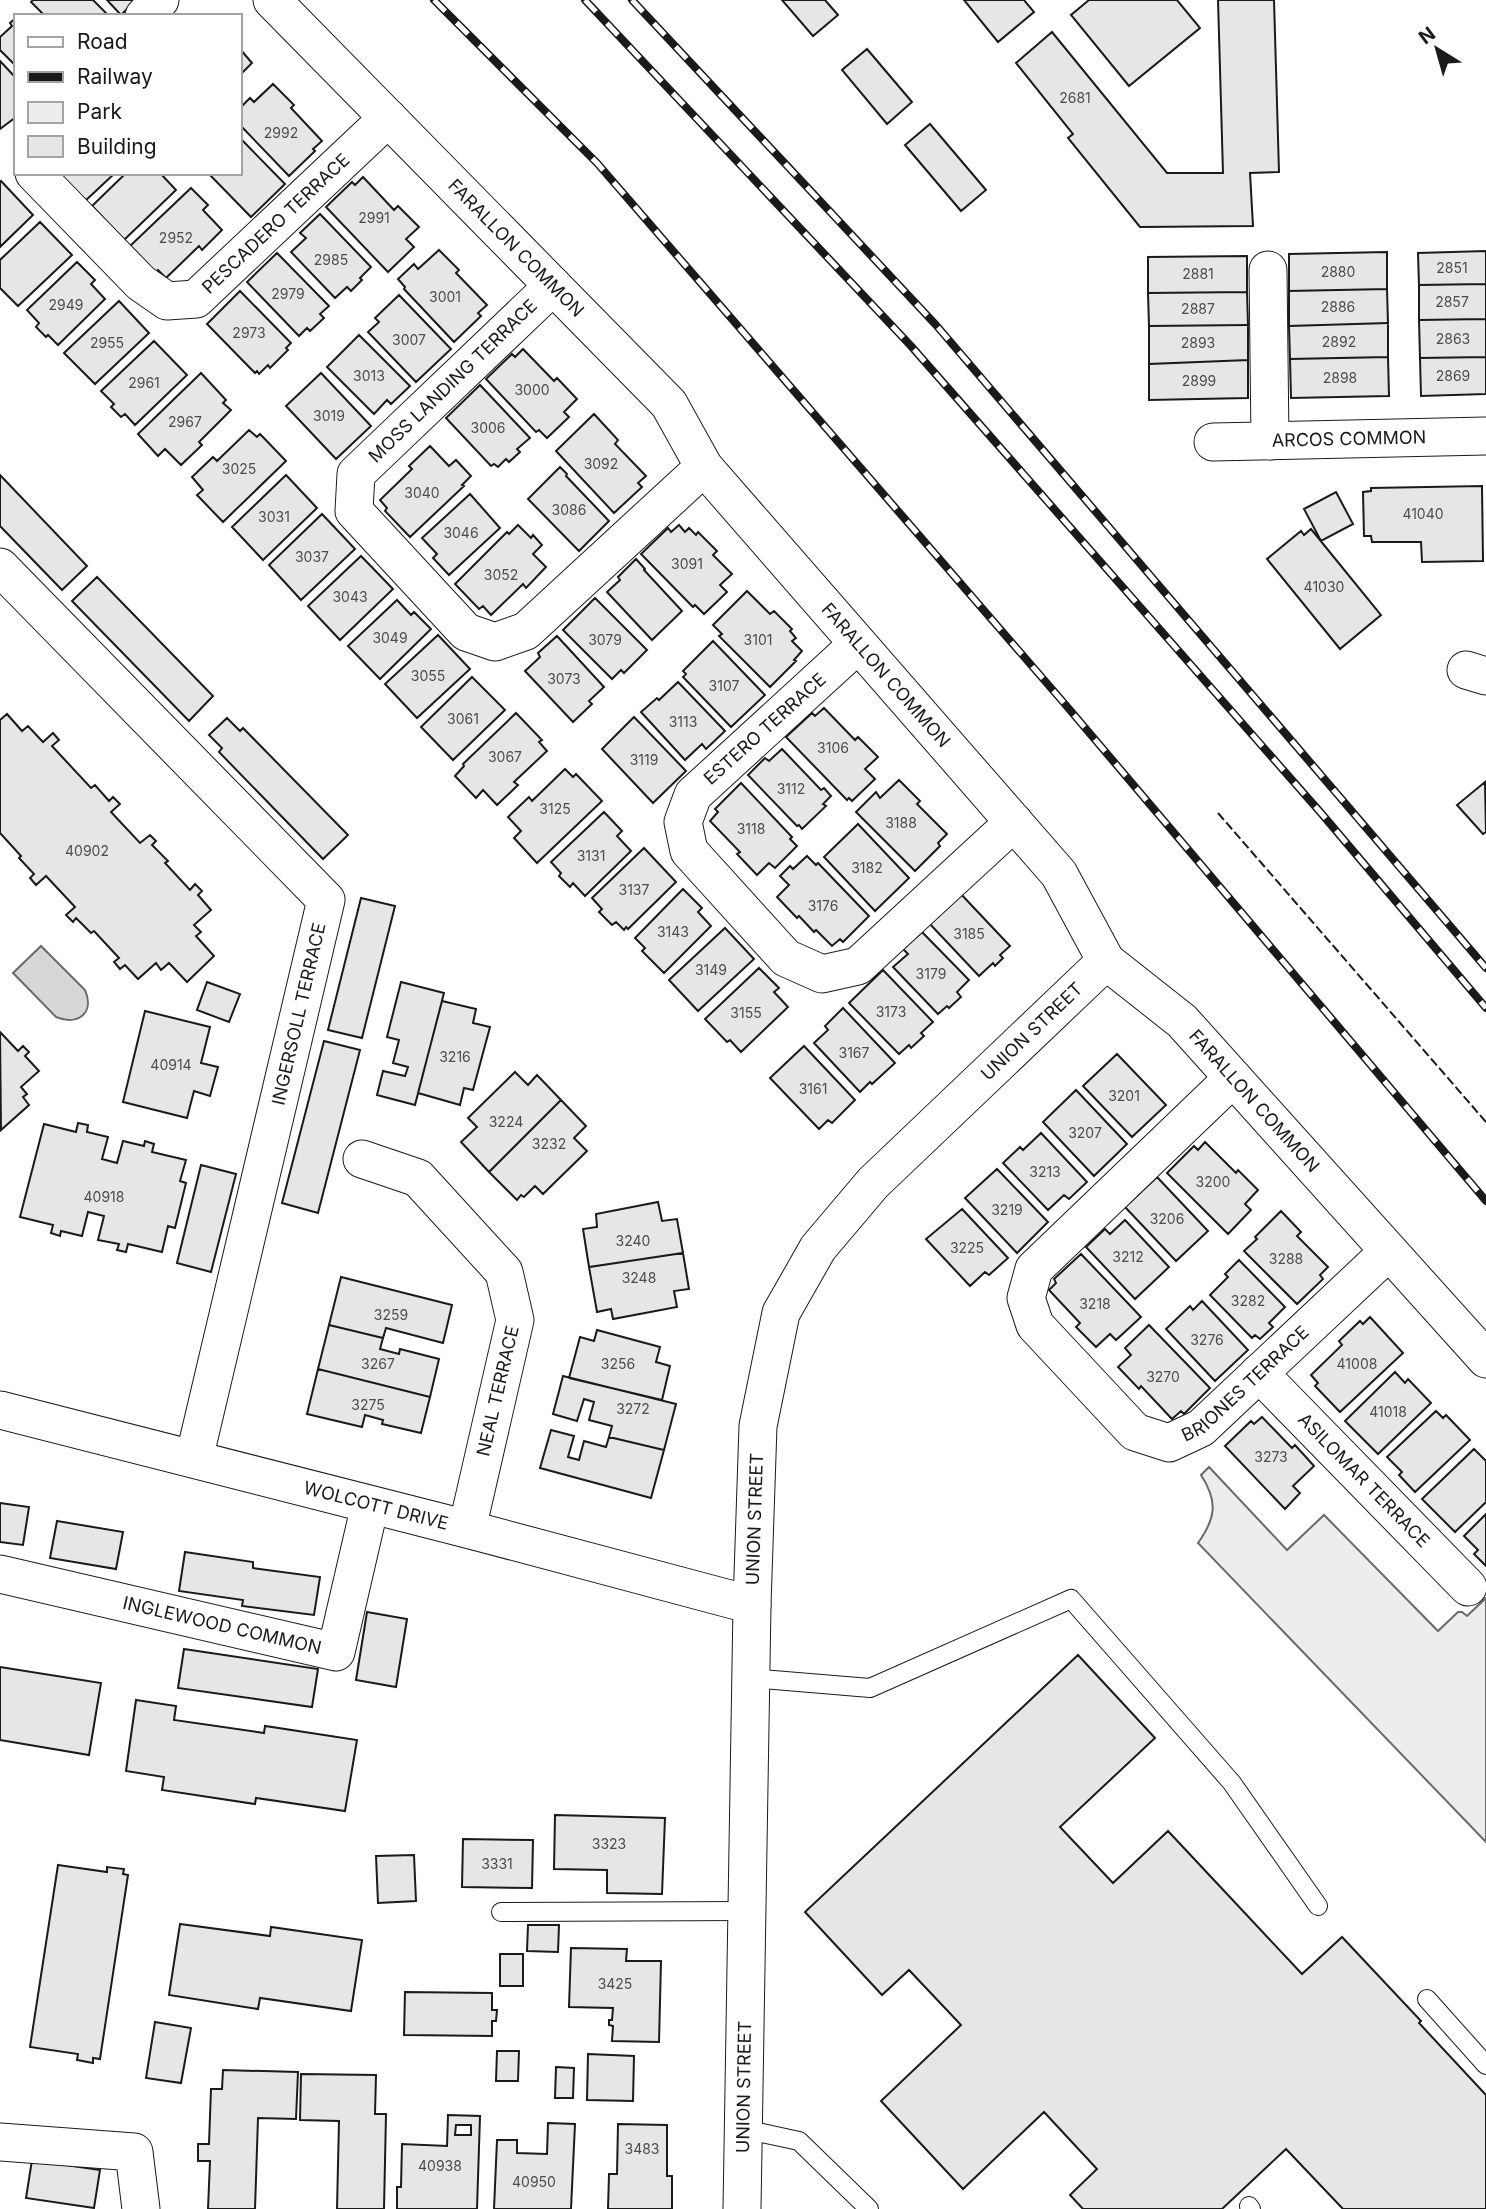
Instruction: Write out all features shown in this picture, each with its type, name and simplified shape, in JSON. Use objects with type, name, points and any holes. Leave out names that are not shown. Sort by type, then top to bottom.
[{"type":"street","points":[[146,14],[160,0]]},
{"type":"street","name":"FARALLON COMMON","points":[[272,0],[669,404],[704,467],[1059,874],[1106,961],[1182,1021],[1486,1359]]},
{"type":"street","name":"PESCADERO TERRACE","points":[[36,175],[141,284],[167,301],[196,299],[388,118]]},
{"type":"street","points":[[1268,270],[1270,441]]},
{"type":"street","name":"MOSS LANDING TERRACE","points":[[553,286],[356,474],[354,511],[466,632],[495,642],[526,631],[704,467]]},
{"type":"street","name":"ARCOS COMMON","points":[[1213,442],[1486,436]]},
{"type":"street","name":"INGERSOLL TERRACE","points":[[0,567],[326,900],[194,1459]]},
{"type":"street","name":"ESTERO TERRACE","points":[[858,644],[693,795],[683,822],[689,851],[786,958],[822,974],[858,967],[1014,822]]},
{"type":"street","name":"UNION STREET","points":[[742,2209],[750,1678],[758,1426],[781,1313],[818,1248],[873,1183],[1106,961]]},
{"type":"street","name":"BRIONES TERRACE","points":[[1233,1078],[1034,1269],[1026,1298],[1035,1325],[1135,1432],[1169,1443],[1201,1428],[1388,1252]]},
{"type":"street","name":"NEAL TERRACE","points":[[362,1159],[418,1178],[504,1272],[515,1320],[467,1529]]},
{"type":"street","name":"ASILOMAR TERRACE","points":[[1259,1373],[1468,1587]]},
{"type":"street","name":"WOLCOTT DRIVE","points":[[0,1410],[752,1605]]},
{"type":"street","name":"INGLEWOOD COMMON","points":[[0,1574],[336,1653],[370,1505]]},
{"type":"street","points":[[0,2142],[134,2152],[141,2209]]},
{"type":"lane","points":[[750,1678],[870,1688],[1071,1599],[1232,1783],[1318,1906]]},
{"type":"lane","points":[[500,1912],[747,1910]]},
{"type":"lane","points":[[1427,1999],[1486,2065]]},
{"type":"lane","points":[[743,2129],[799,2141],[869,2209]]},
{"type":"green space","points":[[1209,1467],[1287,1550],[1324,1515],[1438,1631],[1458,1612],[1467,1616],[1486,1598],[1486,1842],[1198,1543],[1213,1509],[1210,1493],[1201,1475]]},
{"type":"shaded area","points":[[41,946],[85,990],[88,1005],[82,1016],[71,1020],[56,1017],[13,973]]},
{"type":"building","points":[[93,0],[107,14],[43,14],[31,2]]},
{"type":"building","points":[[107,0],[136,0],[122,14]]},
{"type":"building","points":[[782,0],[825,0],[838,15],[813,36]]},
{"type":"building","points":[[964,0],[1024,0],[1034,12],[998,42]]},
{"type":"building","points":[[1089,0],[1177,0],[1200,28],[1129,86],[1071,15]]},
{"type":"building","points":[[1218,0],[1274,0],[1279,172],[1250,173],[1253,226],[1140,227],[1068,138],[1073,134],[1016,63],[1052,32],[1167,173],[1223,173]]},
{"type":"building","points":[[14,20],[14,64],[0,50],[0,37],[12,26],[10,23]]},
{"type":"building","points":[[867,49],[912,102],[887,124],[842,70]]},
{"type":"building","points":[[242,51],[252,63],[242,73]]},
{"type":"building","points":[[0,61],[14,76],[14,118],[0,129]]},
{"type":"building","points":[[273,84],[294,105],[291,108],[322,141],[289,176],[242,127],[242,106],[250,98],[254,102]]},
{"type":"building","points":[[930,124],[986,190],[961,211],[905,145]]},
{"type":"building","points":[[242,140],[285,184],[251,217],[210,175],[242,175]]},
{"type":"building","points":[[59,175],[113,175],[84,202]]},
{"type":"building","points":[[124,175],[162,175],[176,190],[124,240],[92,206]]},
{"type":"building","points":[[363,177],[394,210],[398,206],[419,227],[406,239],[414,247],[388,272],[326,207],[352,182],[355,185]]},
{"type":"building","points":[[0,182],[33,215],[0,247]]},
{"type":"building","points":[[191,188],[208,205],[203,210],[222,230],[202,250],[199,246],[166,278],[158,270],[156,273],[130,246]]},
{"type":"building","points":[[320,214],[371,267],[351,291],[347,287],[335,298],[291,252],[306,238],[300,233]]},
{"type":"building","points":[[40,222],[72,255],[18,306],[0,288],[0,260]]},
{"type":"building","points":[[439,250],[459,270],[456,273],[487,305],[478,313],[481,316],[454,342],[404,289],[398,279],[414,264],[418,269]]},
{"type":"building","points":[[1486,251],[1486,284],[1419,285],[1418,253]]},
{"type":"building","points":[[1387,252],[1387,289],[1289,291],[1289,254]]},
{"type":"building","points":[[277,253],[329,306],[320,314],[324,318],[310,331],[307,328],[299,336],[247,282]]},
{"type":"building","points":[[1247,256],[1247,292],[1148,293],[1148,257]]},
{"type":"building","points":[[77,262],[95,280],[91,284],[105,299],[58,345],[36,327],[39,323],[27,310]]},
{"type":"building","points":[[1486,284],[1486,319],[1419,320],[1419,285]]},
{"type":"building","points":[[1387,289],[1388,323],[1289,326],[1289,291]]},
{"type":"building","points":[[240,291],[291,343],[286,348],[288,350],[270,368],[268,365],[259,374],[207,324]]},
{"type":"building","points":[[1247,292],[1248,325],[1149,326],[1148,293]]},
{"type":"building","points":[[399,295],[451,349],[416,382],[368,332],[379,322],[375,318]]},
{"type":"building","points":[[119,301],[149,333],[95,384],[64,353]]},
{"type":"building","points":[[1486,319],[1486,357],[1420,358],[1419,320]]},
{"type":"building","points":[[1388,323],[1388,357],[1290,359],[1289,326]]},
{"type":"building","points":[[1248,325],[1248,360],[1149,364],[1149,326]]},
{"type":"building","points":[[359,335],[410,386],[391,404],[387,400],[374,414],[327,367]]},
{"type":"building","points":[[154,341],[187,375],[135,425],[125,414],[121,417],[111,407],[114,404],[101,391]]},
{"type":"building","points":[[523,349],[554,381],[557,378],[577,399],[564,412],[569,417],[547,438],[539,430],[536,432],[486,379],[512,354],[515,357]]},
{"type":"building","points":[[1388,357],[1389,396],[1291,398],[1290,359]]},
{"type":"building","points":[[1486,357],[1486,394],[1421,396],[1420,358]]},
{"type":"building","points":[[1248,360],[1248,398],[1149,400],[1149,364]]},
{"type":"building","points":[[201,373],[226,400],[223,403],[231,410],[199,442],[202,445],[181,465],[165,449],[158,456],[138,434]]},
{"type":"building","points":[[321,373],[371,426],[336,459],[286,406]]},
{"type":"building","points":[[480,385],[530,438],[517,449],[520,452],[509,462],[506,459],[498,467],[494,464],[491,466],[446,418]]},
{"type":"building","points":[[594,414],[618,440],[615,444],[646,476],[638,483],[642,487],[614,513],[556,451]]},
{"type":"building","points":[[249,430],[257,437],[260,434],[286,461],[223,522],[197,495],[203,490],[192,477],[213,457],[217,461]]},
{"type":"building","points":[[430,446],[449,466],[456,460],[471,476],[462,485],[464,486],[410,537],[385,511],[387,508],[380,500],[412,469],[409,466]]},
{"type":"building","points":[[560,467],[609,521],[579,551],[528,499]]},
{"type":"building","points":[[0,475],[87,566],[62,590],[0,526]]},
{"type":"building","points":[[286,475],[317,508],[263,560],[232,527]]},
{"type":"building","points":[[1482,486],[1483,561],[1422,562],[1421,542],[1372,542],[1371,536],[1364,536],[1363,492],[1371,491],[1371,488]]},
{"type":"building","points":[[1336,492],[1353,524],[1321,541],[1304,509]]},
{"type":"building","points":[[470,494],[500,528],[449,575],[433,558],[437,554],[422,538]]},
{"type":"building","points":[[322,514],[355,549],[301,600],[269,565]]},
{"type":"building","points":[[518,525],[542,545],[533,554],[546,567],[526,588],[523,584],[491,615],[483,606],[479,609],[455,584],[507,532],[509,534]]},
{"type":"building","points":[[679,525],[685,532],[689,528],[696,535],[698,532],[717,551],[713,555],[732,574],[720,585],[727,592],[704,614],[695,605],[693,607],[641,554],[668,528],[671,532]]},
{"type":"building","points":[[1311,529],[1381,615],[1340,649],[1267,559],[1301,531],[1304,535]]},
{"type":"building","points":[[361,556],[393,589],[340,640],[308,606]]},
{"type":"building","points":[[636,559],[682,611],[652,640],[607,592]]},
{"type":"building","points":[[97,577],[213,696],[189,721],[72,601]]},
{"type":"building","points":[[747,591],[770,614],[774,611],[792,629],[790,631],[796,638],[792,641],[802,651],[794,660],[796,661],[770,687],[719,636],[722,634],[713,625]]},
{"type":"building","points":[[595,598],[647,650],[624,673],[621,670],[612,679],[563,630]]},
{"type":"building","points":[[397,600],[411,615],[414,612],[431,629],[380,679],[348,646]]},
{"type":"building","points":[[438,635],[470,669],[417,718],[385,684]]},
{"type":"building","points":[[557,636],[604,687],[589,701],[592,704],[573,722],[525,671],[540,657],[538,653]]},
{"type":"building","points":[[713,641],[765,695],[731,727],[683,677],[686,674],[683,671]]},
{"type":"building","points":[[472,677],[505,710],[453,760],[421,727]]},
{"type":"building","points":[[678,682],[725,731],[706,749],[702,744],[685,760],[641,712]]},
{"type":"building","points":[[824,708],[855,740],[858,737],[878,757],[865,769],[875,779],[852,801],[849,798],[847,800],[786,737],[812,713],[815,716]]},
{"type":"building","points":[[516,713],[542,740],[539,742],[547,751],[514,782],[518,785],[497,805],[483,790],[476,798],[455,776],[463,764]]},
{"type":"building","points":[[7,714],[22,731],[28,726],[43,742],[53,733],[59,740],[52,746],[91,788],[95,785],[109,801],[113,797],[120,804],[111,812],[140,843],[150,835],[156,841],[152,845],[168,861],[165,863],[190,890],[195,884],[202,891],[198,895],[211,910],[194,925],[201,932],[196,936],[214,956],[187,982],[169,963],[161,970],[156,963],[138,979],[125,965],[120,969],[114,962],[119,958],[94,931],[91,933],[76,918],[73,922],[66,915],[75,907],[46,876],[36,885],[30,878],[34,874],[0,833],[0,720]]},
{"type":"building","points":[[634,717],[686,771],[653,803],[602,749]]},
{"type":"building","points":[[227,718],[240,731],[243,728],[348,835],[323,859],[219,752],[222,748],[209,735]]},
{"type":"building","points":[[782,749],[821,790],[824,788],[831,796],[823,804],[826,806],[802,829],[748,775],[765,758],[769,761]]},
{"type":"building","points":[[565,769],[573,777],[576,774],[602,801],[537,863],[514,838],[521,831],[508,817],[529,797],[532,801]]},
{"type":"building","points":[[899,780],[920,801],[917,804],[947,834],[938,843],[940,846],[915,871],[856,812],[876,792],[880,798]]},
{"type":"building","points":[[1485,782],[1486,832],[1483,834],[1457,805]]},
{"type":"building","points":[[741,783],[792,837],[790,839],[797,846],[775,868],[769,863],[757,875],[737,854],[740,852],[710,821],[718,812],[715,809]]},
{"type":"building","points":[[604,812],[622,831],[617,836],[631,851],[585,896],[573,883],[570,887],[559,876],[561,873],[551,862]]},
{"type":"building","points":[[858,824],[909,878],[875,911],[824,857]]},
{"type":"building","points":[[644,848],[676,882],[624,930],[616,922],[612,925],[599,912],[602,909],[592,898]]},
{"type":"building","points":[[807,856],[816,865],[818,863],[869,916],[843,942],[840,939],[832,946],[799,916],[797,918],[777,897],[789,885],[780,876],[790,866],[793,869]]},
{"type":"building","points":[[683,889],[702,908],[698,912],[711,926],[664,973],[642,951],[645,948],[635,938]]},
{"type":"building","points":[[959,892],[1010,946],[1000,955],[1003,958],[995,966],[993,963],[979,976],[928,922]]},
{"type":"building","points":[[361,898],[395,906],[362,1038],[328,1030]]},
{"type":"building","points":[[725,928],[754,959],[698,1011],[669,980]]},
{"type":"building","points":[[922,932],[969,980],[957,992],[961,997],[938,1014],[893,967],[908,954],[903,949]]},
{"type":"building","points":[[759,968],[779,988],[774,992],[788,1007],[741,1052],[705,1019]]},
{"type":"building","points":[[883,970],[933,1022],[921,1033],[924,1036],[911,1048],[909,1045],[899,1054],[849,1003]]},
{"type":"building","points":[[207,982],[240,994],[229,1022],[197,1010]]},
{"type":"building","points":[[401,982],[444,993],[415,1105],[377,1095],[383,1071],[405,1076],[408,1067],[393,1063],[399,1040],[387,1037]]},
{"type":"building","points":[[442,1001],[476,1009],[473,1023],[490,1027],[473,1090],[464,1088],[460,1105],[418,1093]]},
{"type":"building","points":[[843,1008],[895,1063],[860,1092],[814,1043],[828,1030],[825,1026]]},
{"type":"building","points":[[145,1011],[210,1027],[201,1063],[218,1067],[210,1096],[194,1091],[187,1118],[123,1102]]},
{"type":"building","points":[[0,1032],[18,1051],[23,1046],[29,1052],[25,1056],[39,1071],[21,1087],[27,1094],[23,1097],[29,1105],[1,1130]]},
{"type":"building","points":[[324,1041],[360,1050],[318,1213],[282,1203]]},
{"type":"building","points":[[804,1046],[855,1100],[832,1123],[828,1120],[819,1129],[770,1078]]},
{"type":"building","points":[[1117,1054],[1166,1105],[1132,1137],[1083,1086]]},
{"type":"building","points":[[515,1072],[528,1085],[537,1075],[561,1100],[489,1172],[461,1142],[477,1127],[468,1118]]},
{"type":"building","points":[[1076,1090],[1127,1144],[1094,1176],[1043,1122]]},
{"type":"building","points":[[561,1100],[586,1126],[574,1138],[587,1151],[543,1194],[535,1186],[517,1200],[489,1172]]},
{"type":"building","points":[[78,1123],[88,1125],[87,1132],[108,1137],[102,1159],[117,1163],[123,1141],[144,1146],[145,1141],[154,1144],[152,1152],[186,1160],[180,1181],[186,1183],[175,1228],[168,1226],[162,1252],[128,1244],[126,1252],[117,1250],[119,1244],[98,1240],[104,1216],[88,1212],[82,1236],[61,1231],[60,1236],[51,1233],[53,1225],[20,1217],[44,1124],[76,1132]]},
{"type":"building","points":[[1041,1133],[1087,1182],[1069,1199],[1064,1195],[1048,1210],[1003,1163],[1020,1147],[1023,1150]]},
{"type":"building","points":[[1205,1142],[1236,1173],[1238,1170],[1258,1190],[1245,1204],[1251,1210],[1228,1234],[1167,1173],[1194,1146],[1198,1150]]},
{"type":"building","points":[[201,1165],[236,1174],[211,1272],[177,1263]]},
{"type":"building","points":[[997,1169],[1048,1222],[1017,1253],[965,1198]]},
{"type":"building","points":[[1157,1177],[1208,1231],[1176,1261],[1125,1207]]},
{"type":"building","points":[[658,1202],[662,1221],[677,1219],[683,1253],[589,1267],[583,1229],[597,1227],[596,1214]]},
{"type":"building","points":[[962,1209],[1008,1258],[989,1275],[985,1272],[970,1286],[926,1239]]},
{"type":"building","points":[[1281,1211],[1301,1232],[1297,1236],[1328,1267],[1320,1275],[1323,1279],[1297,1304],[1244,1251]]},
{"type":"building","points":[[1125,1220],[1169,1267],[1135,1299],[1086,1247],[1105,1229],[1110,1234]]},
{"type":"building","points":[[683,1253],[689,1289],[674,1291],[677,1307],[613,1319],[611,1309],[597,1312],[589,1267]]},
{"type":"building","points":[[1081,1254],[1141,1317],[1116,1340],[1110,1334],[1096,1347],[1076,1327],[1080,1323],[1049,1290],[1056,1283],[1054,1279]]},
{"type":"building","points":[[1239,1260],[1285,1307],[1269,1323],[1273,1327],[1260,1339],[1255,1335],[1252,1338],[1210,1295],[1228,1277],[1225,1274]]},
{"type":"building","points":[[341,1277],[452,1305],[443,1343],[386,1328],[383,1338],[329,1325]]},
{"type":"building","points":[[1202,1301],[1248,1350],[1215,1381],[1166,1329],[1190,1306],[1193,1310]]},
{"type":"building","points":[[1370,1317],[1403,1353],[1340,1412],[1315,1386],[1318,1383],[1311,1375],[1342,1345],[1339,1341],[1360,1321],[1363,1324]]},
{"type":"building","points":[[329,1325],[383,1338],[380,1349],[399,1354],[400,1349],[439,1359],[430,1397],[318,1369]]},
{"type":"building","points":[[1149,1325],[1210,1388],[1184,1414],[1181,1411],[1172,1419],[1141,1386],[1139,1389],[1118,1367],[1131,1355],[1125,1348]]},
{"type":"building","points":[[597,1330],[660,1347],[656,1362],[670,1366],[662,1400],[569,1378],[580,1337],[594,1341]]},
{"type":"building","points":[[318,1369],[430,1397],[421,1433],[382,1424],[383,1420],[365,1415],[362,1427],[307,1414]]},
{"type":"building","points":[[1395,1372],[1405,1383],[1408,1379],[1431,1403],[1378,1454],[1345,1421]]},
{"type":"building","points":[[563,1376],[676,1404],[664,1450],[609,1437],[612,1426],[589,1420],[594,1402],[584,1399],[577,1421],[553,1414]]},
{"type":"building","points":[[1436,1411],[1443,1418],[1446,1415],[1470,1440],[1415,1492],[1399,1475],[1402,1472],[1387,1457]]},
{"type":"building","points":[[1262,1417],[1292,1448],[1295,1445],[1314,1466],[1293,1486],[1300,1493],[1285,1509],[1225,1446],[1251,1421],[1254,1424]]},
{"type":"building","points":[[551,1430],[574,1436],[568,1457],[579,1460],[584,1441],[606,1447],[609,1437],[664,1450],[651,1498],[540,1468]]},
{"type":"building","points":[[1474,1449],[1486,1461],[1486,1502],[1455,1532],[1422,1499]]},
{"type":"building","points":[[0,1503],[29,1507],[23,1545],[0,1542]]},
{"type":"building","points":[[1486,1514],[1486,1566],[1474,1554],[1478,1550],[1464,1536]]},
{"type":"building","points":[[57,1521],[123,1532],[116,1569],[50,1558]]},
{"type":"building","points":[[185,1552],[253,1562],[253,1568],[320,1577],[314,1615],[242,1606],[243,1600],[179,1591]]},
{"type":"building","points":[[367,1612],[407,1619],[396,1687],[356,1680]]},
{"type":"building","points":[[184,1649],[318,1669],[312,1707],[178,1688]]},
{"type":"building","points":[[1078,1655],[1155,1738],[1060,1827],[1113,1883],[1168,1831],[1302,1974],[1342,1937],[1486,2095],[1486,2209],[1343,2209],[1286,2149],[1222,2209],[1083,2209],[1070,2195],[1097,2169],[1044,2112],[963,2189],[881,2101],[961,2025],[909,1970],[882,1995],[805,1912]]},
{"type":"building","points":[[0,1667],[101,1683],[89,1755],[0,1740]]},
{"type":"building","points":[[136,1700],[176,1706],[174,1720],[264,1733],[265,1726],[357,1740],[345,1811],[256,1798],[255,1804],[162,1790],[164,1777],[126,1771]]},
{"type":"building","points":[[555,1815],[665,1818],[662,1894],[607,1893],[607,1870],[554,1869]]},
{"type":"building","points":[[463,1839],[533,1840],[532,1888],[462,1887]]},
{"type":"building","points":[[414,1855],[416,1901],[378,1903],[376,1856]]},
{"type":"building","points":[[58,1865],[107,1872],[107,1867],[124,1869],[123,1874],[128,1875],[100,2059],[93,2058],[93,2063],[77,2060],[78,2054],[30,2047]]},
{"type":"building","points":[[180,1924],[270,1936],[271,1927],[362,1940],[351,2011],[260,1998],[258,2009],[169,1995]]},
{"type":"building","points":[[528,1925],[559,1925],[558,1952],[527,1951]]},
{"type":"building","points":[[571,1948],[627,1949],[626,1961],[661,1961],[659,2042],[612,2041],[613,2026],[609,2025],[609,2020],[612,2020],[613,2008],[569,2007]]},
{"type":"building","points":[[500,1954],[523,1954],[523,1986],[500,1986]]},
{"type":"building","points":[[405,1992],[492,1993],[492,2010],[497,2010],[496,2021],[492,2021],[492,2036],[404,2035]]},
{"type":"building","points":[[155,2022],[191,2028],[181,2083],[146,2078]]},
{"type":"building","points":[[497,2051],[519,2051],[518,2081],[496,2081]]},
{"type":"building","points":[[588,2054],[634,2056],[633,2101],[587,2100]]},
{"type":"building","points":[[556,2067],[574,2068],[573,2098],[555,2098]]},
{"type":"building","points":[[223,2070],[298,2072],[296,2119],[258,2118],[255,2209],[208,2209],[210,2161],[198,2161],[198,2144],[209,2144],[211,2089],[222,2089]]},
{"type":"building","points":[[301,2074],[376,2075],[375,2114],[386,2114],[384,2209],[337,2209],[339,2121],[300,2120]]},
{"type":"building","points":[[448,2115],[480,2116],[477,2209],[397,2209],[397,2187],[401,2187],[402,2144],[447,2146]],"holes":[[[456,2125],[471,2125],[471,2135],[455,2135]]]},
{"type":"building","points":[[548,2123],[575,2124],[571,2209],[494,2209],[497,2140],[517,2140],[517,2153],[547,2154]]},
{"type":"building","points":[[618,2124],[667,2125],[667,2176],[672,2176],[672,2209],[608,2209],[609,2174],[617,2174]]},
{"type":"building","points":[[32,2160],[100,2170],[94,2208],[26,2198]]},
{"type":"railway","points":[[434,0],[597,163],[1064,703],[1486,1201]]},
{"type":"railway","points":[[585,0],[911,346],[1321,813],[1486,1008]]},
{"type":"railway","points":[[632,0],[936,325],[1486,968]]},
{"type":"fence","points":[[1218,813],[1486,1122]]}]
